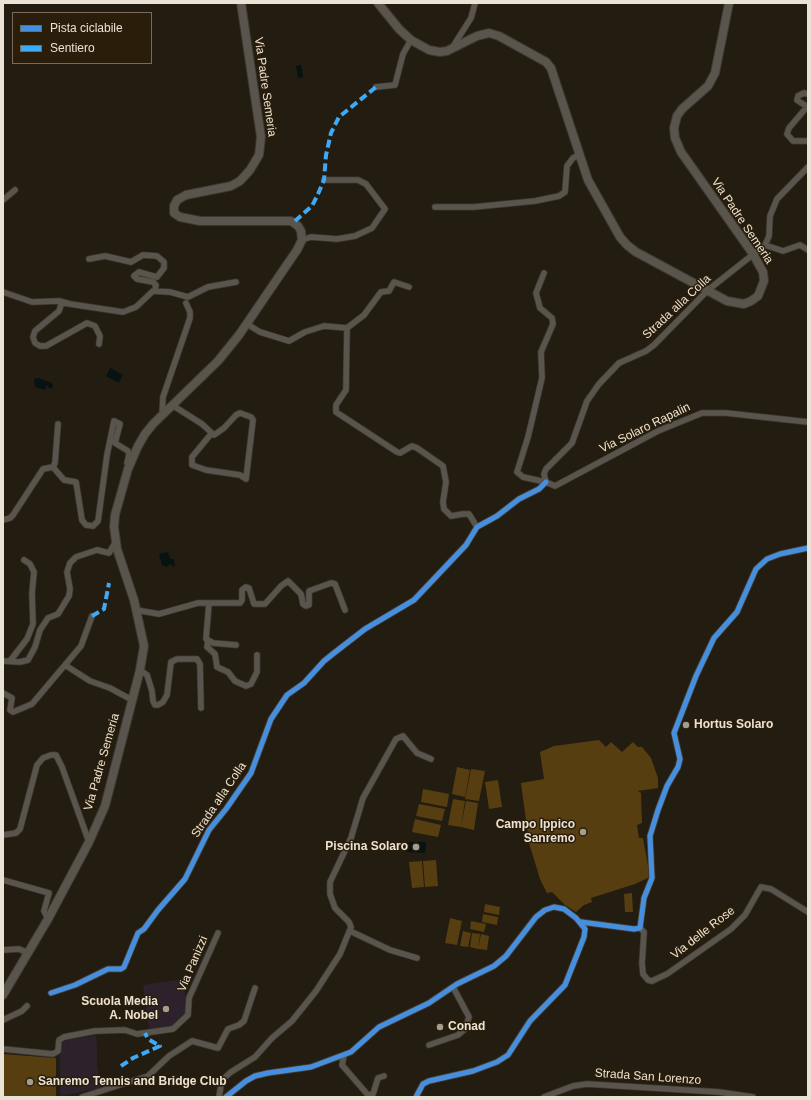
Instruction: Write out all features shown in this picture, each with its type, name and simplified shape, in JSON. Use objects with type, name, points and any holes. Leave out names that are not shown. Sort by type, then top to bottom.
[{"type":"main road","name":"Via Padre Semeria","points":[[3,995],[48,919],[89,842],[105,806],[140,670],[144,646],[136,610],[116,541],[115,515],[128,469],[140,441],[172,405],[218,361],[247,324],[297,250],[302,240],[301,231],[291,220],[190,220],[180,217],[174,213],[174,206],[177,200],[186,195],[231,186],[240,181],[250,170],[259,155],[261,137],[241,3]]},
{"type":"main road","name":"Via Padre Semeria","points":[[378,3],[392,22],[411,40],[424,48],[436,52],[452,48],[477,36],[489,33],[499,36],[546,62],[551,68],[579,155],[592,189],[627,245],[636,252],[735,304],[751,301],[758,296],[764,281],[764,272],[681,152],[675,138],[674,128],[682,109],[708,86],[716,73],[729,3]]},
{"type":"street","points":[[452,48],[471,18],[476,3]]},
{"type":"street","points":[[376,87],[395,85],[403,54],[411,40]]},
{"type":"street","points":[[808,94],[804,93],[798,96],[798,100],[806,106],[806,108],[789,128],[787,134],[793,141],[808,141]]},
{"type":"street","points":[[435,207],[474,207],[535,201],[559,196],[565,192],[567,166],[573,158],[579,155]]},
{"type":"street","points":[[808,167],[777,199],[770,216],[769,236],[765,245],[783,250],[800,245],[808,250]]},
{"type":"street","points":[[302,240],[311,237],[324,239],[349,238],[355,236],[372,228],[385,209],[366,184],[358,180],[324,180]]},
{"type":"street","points":[[3,200],[15,190]]},
{"type":"street","name":"Strada alla Colla","points":[[50,993],[75,986],[108,969],[121,969],[124,967],[138,933],[144,929],[158,910],[185,879],[205,835],[226,809],[251,773],[271,719],[287,695],[304,683],[334,652],[365,630],[418,597],[466,546],[477,527],[497,516],[519,499],[539,489],[545,481],[546,469],[572,443],[587,401],[599,384],[619,363],[646,351],[654,345],[708,290],[765,245]]},
{"type":"street","points":[[88,259],[105,256],[131,262],[143,254],[158,256],[164,262],[164,268],[157,276],[136,272],[134,276],[137,279],[156,284],[155,290]]},
{"type":"street","points":[[544,273],[536,293],[540,308],[552,318],[553,324],[541,352],[542,378],[528,437],[517,472],[523,477],[545,481]]},
{"type":"street","points":[[3,292],[32,302],[59,300],[62,302],[126,311],[136,307],[153,290],[170,292],[188,297],[208,287],[236,282]]},
{"type":"street","points":[[247,324],[260,332],[289,341],[305,332],[324,326],[347,328],[364,315],[381,292],[389,291],[394,282],[409,287]]},
{"type":"street","points":[[62,302],[59,311],[35,331],[33,337],[35,343],[40,346],[46,346],[87,322],[95,326],[100,336],[99,344]]},
{"type":"street","points":[[162,416],[163,397],[190,318],[190,312],[186,303]]},
{"type":"street","points":[[347,328],[346,390],[336,405],[336,412],[398,452],[400,453],[412,446],[443,466],[446,482],[442,502],[444,510],[451,516],[469,514],[477,527]]},
{"type":"street","points":[[172,405],[202,424],[211,434]]},
{"type":"street","name":"Via Solaro Rapalin","points":[[545,481],[555,486],[658,431],[702,413],[726,412],[808,422]]},
{"type":"street","points":[[240,413],[251,417],[253,420],[246,478],[240,475],[206,470],[192,465],[192,457],[211,434],[216,434],[240,413]]},
{"type":"street","points":[[53,467],[64,480],[76,482],[82,520],[86,525],[94,526],[98,521],[107,455],[114,421],[120,424],[115,443],[128,452],[128,469]]},
{"type":"street","points":[[53,467],[57,458],[58,424]]},
{"type":"street","points":[[3,520],[10,518],[13,515],[43,469],[53,467]]},
{"type":"street","points":[[3,661],[28,660],[36,647],[40,630],[48,618],[58,614],[66,603],[70,591],[67,572],[70,562],[86,553],[100,550],[110,553],[116,541]]},
{"type":"street","points":[[581,922],[640,928],[644,898],[652,878],[650,836],[667,786],[678,767],[680,759],[674,733],[696,676],[714,638],[737,612],[756,569],[767,559],[780,554],[808,548]]},
{"type":"street","points":[[10,661],[27,639],[33,624],[32,593],[34,572],[30,564],[24,560]]},
{"type":"street","points":[[136,610],[160,614],[173,611],[190,604],[240,603],[242,600],[242,590],[246,587],[249,588],[254,604],[265,604],[281,586],[288,581],[301,594],[303,604],[306,606],[309,605],[309,592],[335,584],[345,610]]},
{"type":"street","points":[[209,603],[206,639],[208,641],[207,647],[215,654],[216,667],[228,672],[235,681],[246,686],[250,685],[256,672],[257,654]]},
{"type":"street","points":[[3,693],[12,698],[11,712],[17,712],[26,708],[40,695],[81,646],[92,616]]},
{"type":"street","points":[[208,641],[236,645]]},
{"type":"street","points":[[140,670],[147,675],[152,691],[153,701],[155,705],[158,705],[163,702],[167,695],[171,662],[176,659],[196,659],[200,664],[201,708]]},
{"type":"street","points":[[65,665],[90,681],[110,688],[132,700]]},
{"type":"street","points":[[219,1097],[222,1080],[230,1072],[255,1057],[272,1038],[297,1016],[331,969],[350,931],[351,927],[349,922],[335,908],[330,894],[330,882],[351,838],[363,798],[396,739],[403,736],[417,753],[431,759]]},
{"type":"street","points":[[3,835],[16,833],[20,829],[37,765],[43,758],[56,755],[62,767],[89,842]]},
{"type":"street","points":[[3,880],[49,893],[44,911],[48,919]]},
{"type":"street","name":"Via delle Rose","points":[[640,928],[644,932],[642,963],[643,974],[648,980],[652,981],[667,974],[731,929],[745,915],[761,887],[771,889],[808,912]]},
{"type":"street","points":[[226,1097],[246,1080],[255,1076],[268,1072],[311,1067],[344,1056],[354,1050],[379,1027],[429,1003],[453,987],[494,966],[506,956],[536,917],[545,910],[554,907],[564,909],[581,922],[585,929],[584,938],[565,985],[530,1021],[508,1054],[496,1062],[473,1071],[429,1081],[423,1084],[416,1097]]},
{"type":"street","points":[[350,931],[390,950],[417,958]]},
{"type":"street","name":"Via Panizzi","points":[[3,1049],[53,1054],[58,1051],[59,1040],[64,1037],[95,1031],[125,1030],[137,1034],[173,1029],[188,1015],[189,998],[218,933]]},
{"type":"street","points":[[3,950],[19,949],[28,953]]},
{"type":"street","points":[[429,1045],[458,1035],[465,1029],[469,1017],[453,987]]},
{"type":"street","points":[[82,1097],[148,1076],[168,1056],[192,1041],[198,1041],[216,1048],[221,1043],[228,1029],[239,1025],[244,1021],[255,988]]},
{"type":"street","points":[[3,1020],[22,1011],[27,1006]]},
{"type":"street","points":[[344,1056],[342,1065],[368,1095],[373,1094],[378,1078],[384,1076]]},
{"type":"street","name":"Strada San Lorenzo","points":[[544,1097],[573,1086],[587,1084],[719,1092],[753,1097]]},
{"type":"shaded area","points":[[301,65],[303,77],[298,78],[296,66]]},
{"type":"shaded area","points":[[110,368],[123,375],[119,383],[106,376]]},
{"type":"shaded area","points":[[39,378],[52,383],[53,388],[49,388],[47,385],[45,390],[35,387],[34,379]]},
{"type":"shaded area","points":[[168,552],[170,559],[174,559],[174,567],[170,564],[166,567],[162,565],[159,554]]},
{"type":"shaded area","name":"Campo Ippico Sanremo","points":[[599,740],[606,747],[611,742],[622,752],[633,742],[638,747],[642,747],[651,758],[658,778],[658,788],[638,791],[641,793],[642,823],[637,825],[639,838],[643,838],[650,877],[635,884],[591,898],[592,902],[584,905],[576,912],[565,905],[552,892],[547,893],[540,879],[529,843],[521,783],[544,779],[540,752],[554,746]]},
{"type":"shaded area","points":[[457,767],[470,770],[465,797],[452,794]]},
{"type":"shaded area","points":[[471,769],[485,771],[479,801],[465,799]]},
{"type":"shaded area","points":[[498,780],[502,807],[489,809],[485,782]]},
{"type":"shaded area","points":[[423,789],[449,794],[447,807],[421,802]]},
{"type":"shaded area","points":[[453,799],[465,801],[461,827],[448,825]]},
{"type":"shaded area","points":[[466,801],[478,803],[474,830],[461,827]]},
{"type":"shaded area","points":[[419,804],[445,809],[442,821],[416,816]]},
{"type":"shaded area","points":[[415,819],[441,825],[438,837],[412,832]]},
{"type":"shaded area","name":"Piscina Solaro","points":[[407,842],[426,842],[425,853],[407,852]]},
{"type":"shaded area","points":[[436,860],[438,886],[425,887],[423,861]]},
{"type":"shaded area","points":[[422,861],[424,887],[412,888],[409,862]]},
{"type":"shaded area","points":[[632,893],[633,912],[625,912],[624,894]]},
{"type":"shaded area","points":[[485,904],[500,907],[499,915],[484,912]]},
{"type":"shaded area","points":[[483,914],[498,917],[497,925],[482,922]]},
{"type":"shaded area","points":[[450,918],[462,921],[457,945],[445,943]]},
{"type":"shaded area","points":[[471,921],[486,924],[484,932],[470,929]]},
{"type":"shaded area","points":[[463,931],[471,933],[468,947],[460,946]]},
{"type":"shaded area","points":[[472,933],[480,934],[478,949],[470,947]]},
{"type":"shaded area","points":[[481,934],[489,936],[487,950],[478,949]]},
{"type":"shaded area","name":"Scuola Media A. Nobel","points":[[184,979],[186,1014],[172,1026],[149,1029],[143,985]]},
{"type":"shaded area","points":[[96,1035],[97,1065],[101,1088],[62,1096],[60,1093],[60,1054],[63,1041]]},
{"type":"shaded area","name":"Sanremo Tennis and Bridge Club","points":[[3,1054],[56,1058],[56,1097],[3,1097]]},
{"type":"marked path","points":[[295,221],[312,206],[324,180],[326,155],[331,133],[339,117],[376,87]]},
{"type":"marked path","points":[[92,616],[104,609],[109,583]]},
{"type":"marked path","points":[[121,1066],[133,1058],[160,1046],[148,1039],[145,1033]]},
{"type":"cycle path","points":[[51,993],[75,985],[108,969],[121,969],[124,967],[138,933],[144,929],[158,910],[185,879],[209,830],[226,809],[251,773],[271,719],[287,695],[304,683],[324,661],[365,629],[414,600],[466,545],[477,527],[497,516],[519,499],[539,489],[546,482]]},
{"type":"cycle path","points":[[581,922],[634,929],[640,928],[644,898],[652,878],[650,836],[667,786],[678,767],[680,759],[674,733],[696,676],[714,638],[737,612],[756,569],[767,559],[780,554],[808,548]]},
{"type":"cycle path","points":[[226,1097],[246,1081],[255,1076],[311,1067],[351,1052],[379,1027],[429,1003],[457,984],[494,966],[506,956],[536,917],[545,910],[554,907],[564,909],[576,918],[585,929],[584,937],[565,985],[530,1021],[508,1055],[497,1062],[473,1071],[429,1081],[423,1084],[416,1097]]},
{"type":"place","name":"Hortus Solaro","points":[[686,725]]},
{"type":"place","name":"Campo Ippico Sanremo","points":[[583,832]]},
{"type":"place","name":"Piscina Solaro","points":[[416,847]]},
{"type":"place","name":"Scuola Media A. Nobel","points":[[166,1009]]},
{"type":"place","name":"Conad","points":[[440,1027]]},
{"type":"place","name":"Sanremo Tennis and Bridge Club","points":[[30,1082]]}]
